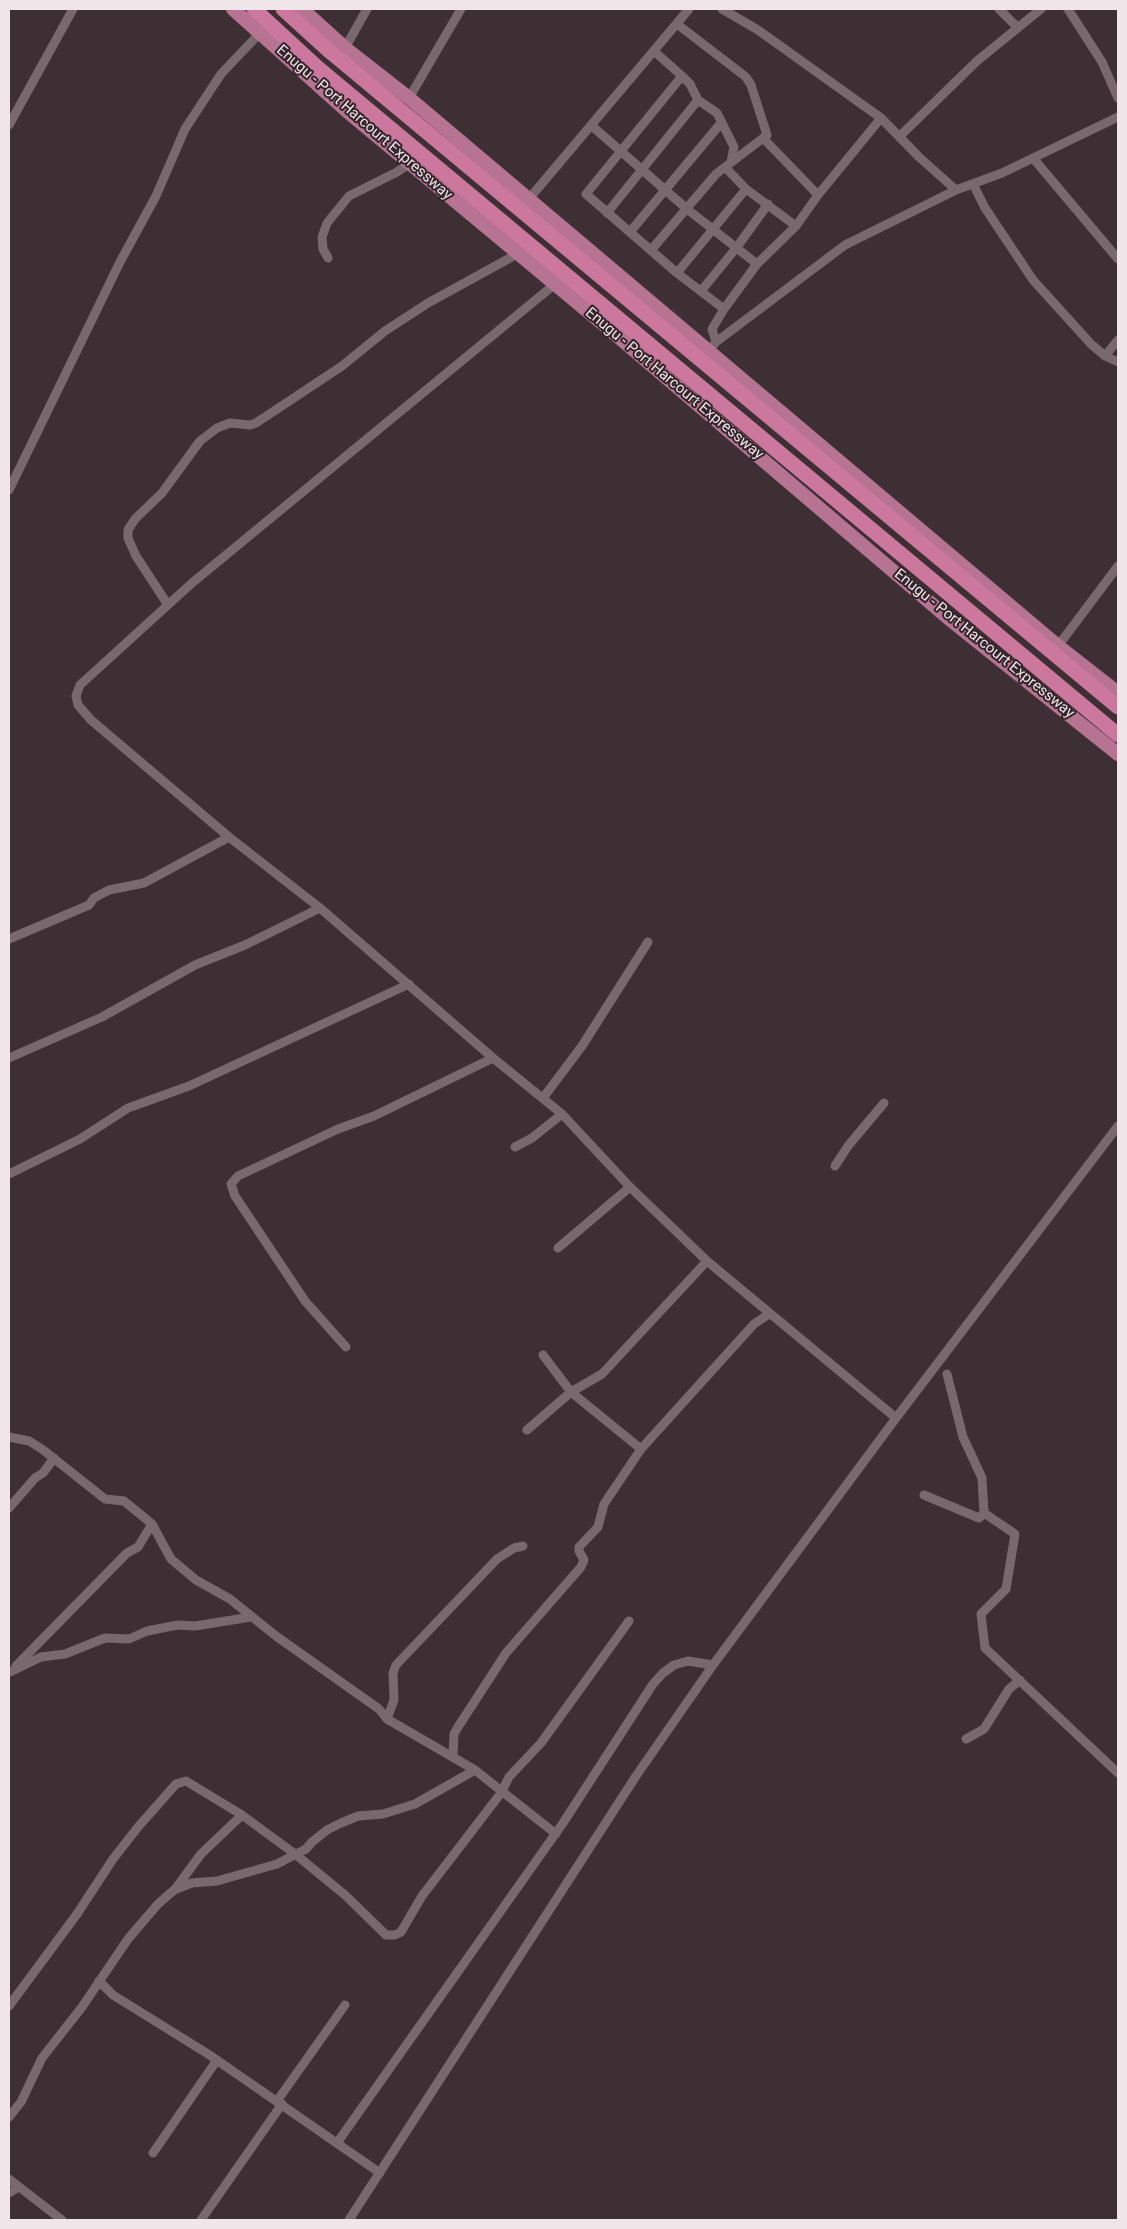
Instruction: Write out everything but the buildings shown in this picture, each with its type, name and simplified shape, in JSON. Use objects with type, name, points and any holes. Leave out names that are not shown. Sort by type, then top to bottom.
[{"type":"highway","name":"Enugu - Port Harcourt Expressway","points":[[254,9],[318,68],[1118,735]]},
{"type":"highway","name":"Enugu - Port Harcourt Expressway","points":[[283,9],[334,56],[1118,707]]},
{"type":"main road","name":"Enugu - Port Harcourt Expressway","points":[[233,9],[347,111],[556,284],[948,617],[1118,754]]},
{"type":"main road","points":[[302,9],[345,48],[408,98],[528,200],[712,347],[1058,646],[1118,693]]},
{"type":"street","points":[[9,125],[73,9]]},
{"type":"street","points":[[345,48],[367,9]]},
{"type":"street","points":[[408,98],[461,9]]},
{"type":"street","points":[[528,200],[655,52],[689,9]]},
{"type":"street","points":[[722,9],[758,30],[881,118],[919,157],[956,190]]},
{"type":"street","points":[[999,9],[1018,28]]},
{"type":"street","points":[[900,136],[931,104],[978,61],[1041,9]]},
{"type":"street","points":[[1068,9],[1102,62],[1118,98]]},
{"type":"street","points":[[652,249],[728,165],[766,136],[767,133],[751,85],[746,78],[676,24]]},
{"type":"street","points":[[9,490],[120,262],[156,196],[185,129],[221,74],[260,33]]},
{"type":"street","points":[[655,52],[690,84],[698,100],[717,113],[734,147],[728,165]]},
{"type":"street","points":[[682,76],[586,192],[587,196],[677,272],[724,308]]},
{"type":"street","points":[[607,213],[698,100]]},
{"type":"street","points":[[712,347],[845,245],[956,190],[1033,158],[1118,117]]},
{"type":"street","points":[[712,347],[712,330],[724,308],[757,264],[796,226],[818,194],[881,118]]},
{"type":"street","points":[[630,232],[721,123]]},
{"type":"street","points":[[592,126],[622,150],[687,209],[757,264]]},
{"type":"street","points":[[763,138],[818,194]]},
{"type":"street","points":[[1033,158],[1118,259]]},
{"type":"street","points":[[328,258],[323,249],[322,237],[327,222],[349,196],[397,172],[410,163]]},
{"type":"street","points":[[728,165],[746,189],[796,226]]},
{"type":"street","points":[[973,184],[985,208],[1033,280],[1071,324],[1105,356],[1118,362]]},
{"type":"street","points":[[677,272],[746,189]]},
{"type":"street","points":[[700,291],[737,247],[768,204]]},
{"type":"street","points":[[168,605],[136,556],[128,538],[128,530],[135,519],[162,493],[200,442],[217,428],[230,423],[250,425],[256,423],[342,366],[392,326],[428,303],[519,253]]},
{"type":"street","points":[[556,284],[168,605],[80,685],[76,696],[78,705],[91,720],[229,838],[320,908],[493,1058],[562,1114],[630,1187],[707,1261],[896,1418]]},
{"type":"street","points":[[1105,356],[1118,340]]},
{"type":"street","points":[[1058,646],[1118,566]]},
{"type":"street","points":[[9,938],[89,904],[94,898],[109,890],[144,883],[229,838]]},
{"type":"street","points":[[9,1058],[102,1017],[195,965],[245,945],[320,908]]},
{"type":"street","points":[[542,1098],[582,1046],[648,942]]},
{"type":"street","points":[[9,1174],[80,1139],[128,1108],[189,1086],[409,984]]},
{"type":"street","points":[[346,1347],[305,1301],[230,1184],[238,1176],[338,1129],[382,1112],[493,1058]]},
{"type":"street","points":[[835,1166],[848,1146],[884,1103]]},
{"type":"street","points":[[515,1147],[532,1138],[562,1114]]},
{"type":"street","points":[[349,2220],[625,1793],[713,1666],[896,1418],[1118,1126]]},
{"type":"street","points":[[558,1248],[630,1187]]},
{"type":"street","points":[[527,1430],[571,1392],[602,1374],[707,1261]]},
{"type":"street","points":[[452,1757],[454,1734],[506,1653],[581,1567],[584,1560],[579,1547],[598,1527],[604,1504],[641,1449],[754,1324],[769,1314]]},
{"type":"street","points":[[543,1355],[571,1392],[641,1449]]},
{"type":"street","points":[[924,1495],[979,1518],[984,1513],[982,1478],[964,1437],[947,1374]]},
{"type":"street","points":[[9,1437],[29,1442],[54,1458],[105,1499],[124,1501],[152,1524],[171,1559],[196,1580],[230,1599],[251,1617],[379,1709],[387,1719],[475,1770],[556,1834]]},
{"type":"street","points":[[9,1508],[35,1478],[43,1473],[54,1458]]},
{"type":"street","points":[[984,1513],[1015,1534],[1006,1589],[981,1614],[985,1648],[1118,1773]]},
{"type":"street","points":[[9,1673],[127,1553],[138,1547],[152,1524]]},
{"type":"street","points":[[387,1719],[394,1700],[393,1672],[396,1665],[496,1560],[514,1548],[523,1546]]},
{"type":"street","points":[[9,1673],[41,1657],[65,1654],[106,1638],[129,1639],[147,1631],[178,1624],[195,1626],[251,1617]]},
{"type":"street","points":[[9,2006],[77,1914],[118,1853],[176,1784],[186,1781],[242,1815],[295,1854],[345,1895],[386,1934],[395,1935],[401,1932],[422,1896],[515,1770],[542,1743],[629,1621]]},
{"type":"street","points":[[337,2143],[556,1834],[637,1706],[663,1673],[674,1665],[688,1662],[713,1666]]},
{"type":"street","points":[[966,1739],[984,1729],[1009,1689],[1020,1680]]},
{"type":"street","points":[[174,1890],[192,1883],[218,1881],[274,1866],[310,1847],[312,1842],[327,1830],[341,1823],[358,1816],[383,1814],[414,1804],[475,1770]]},
{"type":"street","points":[[9,2117],[21,2102],[42,2058],[99,1982],[128,1939],[158,1904],[174,1890],[202,1854],[242,1815]]},
{"type":"street","points":[[99,1982],[113,1995],[217,2060],[380,2173]]},
{"type":"street","points":[[201,2220],[345,2005]]},
{"type":"street","points":[[154,2153],[217,2060]]},
{"type":"street","points":[[9,2179],[62,2220]]},
{"type":"street","points":[[9,2193],[19,2187]]}]
